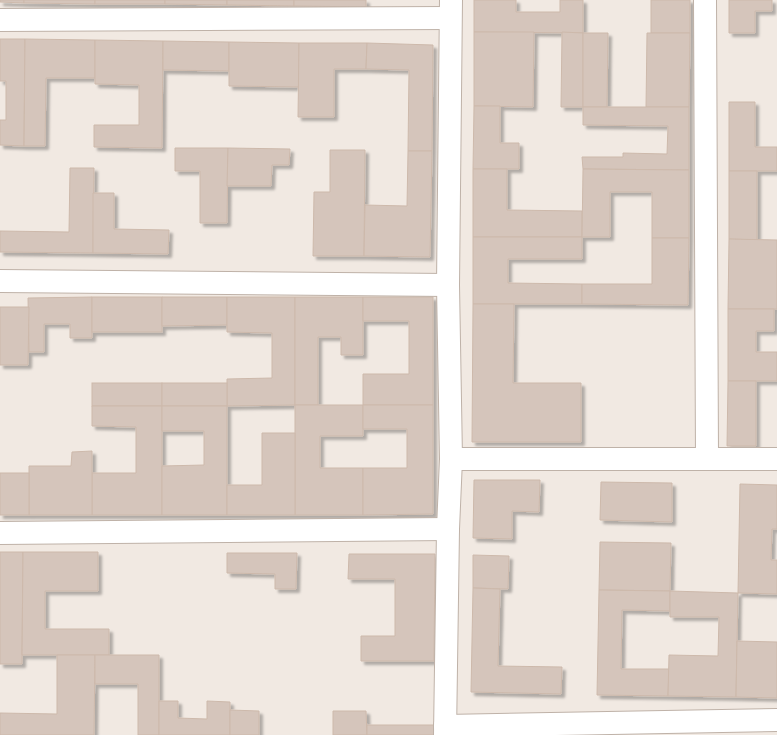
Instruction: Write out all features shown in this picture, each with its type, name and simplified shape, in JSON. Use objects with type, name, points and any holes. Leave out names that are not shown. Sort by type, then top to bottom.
[{"type":"street","points":[[705,0],[707,458]]},
{"type":"street","points":[[0,20],[451,9],[448,285],[451,459],[448,529],[445,730],[777,720]]},
{"type":"street","points":[[0,281],[448,285]]},
{"type":"street","points":[[451,459],[777,459]]},
{"type":"street","points":[[0,533],[448,529]]},
{"type":"building","points":[[0,0],[24,0],[24,3],[0,2]]},
{"type":"building","points":[[24,0],[95,0],[95,4],[24,3]]},
{"type":"building","points":[[95,0],[165,0],[165,4],[95,4]]},
{"type":"building","points":[[165,0],[227,0],[227,5],[165,4]]},
{"type":"building","points":[[227,0],[294,0],[294,6],[227,5]]},
{"type":"building","points":[[294,0],[366,0],[366,7],[294,6]]},
{"type":"building","points":[[474,0],[516,0],[516,12],[560,12],[560,0],[583,0],[583,33],[474,32]]},
{"type":"building","points":[[651,0],[690,0],[690,33],[651,33]]},
{"type":"building","points":[[729,0],[772,0],[772,11],[755,11],[755,33],[729,33]]},
{"type":"building","points":[[474,32],[534,32],[533,107],[474,106]]},
{"type":"building","points":[[562,32],[583,33],[583,107],[561,107]]},
{"type":"building","points":[[583,33],[608,33],[607,107],[583,107]]},
{"type":"building","points":[[647,33],[690,33],[689,107],[646,107]]},
{"type":"building","points":[[0,39],[25,39],[24,146],[0,145],[0,120],[6,120],[6,81],[0,81]]},
{"type":"building","points":[[25,39],[95,40],[95,78],[46,78],[45,146],[24,146]]},
{"type":"building","points":[[95,40],[163,41],[162,148],[94,147],[94,125],[139,125],[139,85],[95,84]]},
{"type":"building","points":[[163,41],[229,42],[229,71],[163,70]]},
{"type":"building","points":[[229,42],[299,43],[299,87],[229,86]]},
{"type":"building","points":[[299,43],[367,43],[366,69],[334,69],[334,117],[298,117]]},
{"type":"building","points":[[367,43],[433,45],[432,151],[408,151],[409,70],[366,69]]},
{"type":"building","points":[[729,102],[755,102],[755,147],[777,147],[777,171],[729,171]]},
{"type":"building","points":[[474,106],[500,106],[500,143],[519,143],[519,169],[473,169]]},
{"type":"building","points":[[583,107],[689,107],[689,170],[583,169],[582,157],[623,157],[623,153],[667,154],[668,126],[583,125]]},
{"type":"building","points":[[175,148],[228,148],[227,223],[200,223],[200,171],[175,171]]},
{"type":"building","points":[[228,148],[290,149],[289,165],[272,165],[271,186],[227,186]]},
{"type":"building","points":[[330,150],[365,150],[364,256],[313,256],[314,192],[330,192]]},
{"type":"building","points":[[408,151],[432,151],[430,257],[364,256],[365,205],[407,206]]},
{"type":"building","points":[[70,168],[94,168],[93,253],[0,252],[0,231],[69,232]]},
{"type":"building","points":[[473,169],[507,169],[507,210],[582,211],[582,237],[473,237]]},
{"type":"building","points":[[583,169],[689,170],[689,238],[652,238],[652,192],[610,192],[610,237],[582,237]]},
{"type":"building","points":[[729,171],[757,171],[757,240],[729,239]]},
{"type":"building","points":[[93,193],[114,193],[114,229],[169,230],[168,254],[93,253]]},
{"type":"building","points":[[473,237],[582,237],[582,259],[508,259],[508,283],[582,284],[582,304],[473,304]]},
{"type":"building","points":[[652,238],[689,238],[688,305],[582,304],[582,284],[652,284]]},
{"type":"building","points":[[729,239],[777,240],[777,309],[728,309]]},
{"type":"building","points":[[92,297],[92,338],[70,338],[70,324],[44,324],[44,352],[29,352],[28,298]]},
{"type":"building","points":[[92,297],[162,297],[162,332],[92,332]]},
{"type":"building","points":[[162,297],[227,297],[227,325],[162,326]]},
{"type":"building","points":[[227,297],[295,297],[295,405],[227,406],[227,379],[272,378],[272,333],[227,332]]},
{"type":"building","points":[[295,297],[363,297],[363,355],[341,355],[341,337],[318,337],[318,405],[295,405]]},
{"type":"building","points":[[363,297],[433,297],[433,405],[363,405],[363,374],[409,374],[409,321],[363,321]]},
{"type":"building","points":[[473,304],[514,304],[513,383],[581,383],[581,442],[472,442]]},
{"type":"building","points":[[0,307],[29,307],[28,365],[0,365]]},
{"type":"building","points":[[728,309],[774,309],[774,331],[756,331],[756,352],[777,352],[777,381],[728,381]]},
{"type":"building","points":[[728,381],[756,381],[756,446],[727,446]]},
{"type":"building","points":[[92,383],[162,383],[162,406],[92,406]]},
{"type":"building","points":[[162,383],[227,383],[227,406],[162,406]]},
{"type":"building","points":[[295,405],[363,405],[363,436],[320,436],[320,468],[363,468],[363,515],[295,515]]},
{"type":"building","points":[[363,405],[433,405],[433,514],[363,515],[363,468],[407,468],[407,429],[363,429]]},
{"type":"building","points":[[92,406],[162,406],[162,515],[92,515],[92,473],[136,473],[136,427],[92,426]]},
{"type":"building","points":[[162,406],[227,406],[227,515],[162,515],[162,466],[204,465],[204,431],[162,431]]},
{"type":"building","points":[[262,433],[295,433],[295,515],[227,515],[227,485],[262,485]]},
{"type":"building","points":[[92,451],[92,515],[29,515],[29,466],[71,466],[72,452]]},
{"type":"building","points":[[0,473],[29,473],[29,515],[0,515]]},
{"type":"building","points":[[474,480],[540,480],[539,512],[512,511],[512,539],[473,538]]},
{"type":"building","points":[[601,482],[672,483],[672,522],[600,520]]},
{"type":"building","points":[[740,484],[777,485],[777,529],[772,529],[771,560],[777,560],[777,594],[738,593]]},
{"type":"building","points":[[600,542],[671,543],[670,591],[599,590]]},
{"type":"building","points":[[0,552],[23,552],[22,664],[0,664]]},
{"type":"building","points":[[23,552],[98,552],[98,591],[45,591],[45,629],[109,629],[109,655],[22,655]]},
{"type":"building","points":[[227,553],[297,553],[296,589],[275,589],[275,574],[227,573]]},
{"type":"building","points":[[349,554],[435,554],[434,661],[361,661],[361,636],[395,636],[395,579],[348,579]]},
{"type":"building","points":[[473,555],[509,556],[508,589],[473,588]]},
{"type":"building","points":[[473,588],[500,589],[498,666],[562,667],[561,694],[471,692]]},
{"type":"building","points":[[599,590],[670,591],[670,611],[622,610],[621,669],[669,669],[668,696],[597,695]]},
{"type":"building","points":[[670,591],[738,593],[736,697],[668,696],[669,655],[718,656],[719,617],[670,617]]},
{"type":"building","points":[[737,641],[777,642],[777,698],[736,697]]},
{"type":"building","points":[[57,655],[95,655],[94,735],[0,735],[0,713],[57,714]]},
{"type":"building","points":[[95,655],[159,655],[159,735],[138,735],[138,684],[95,684]]},
{"type":"building","points":[[159,701],[178,701],[178,718],[207,719],[207,701],[230,702],[230,735],[159,735]]},
{"type":"building","points":[[230,710],[259,711],[259,735],[230,735]]},
{"type":"building","points":[[333,711],[366,711],[367,735],[333,735]]},
{"type":"building","points":[[367,725],[434,725],[434,735],[367,735]]}]
